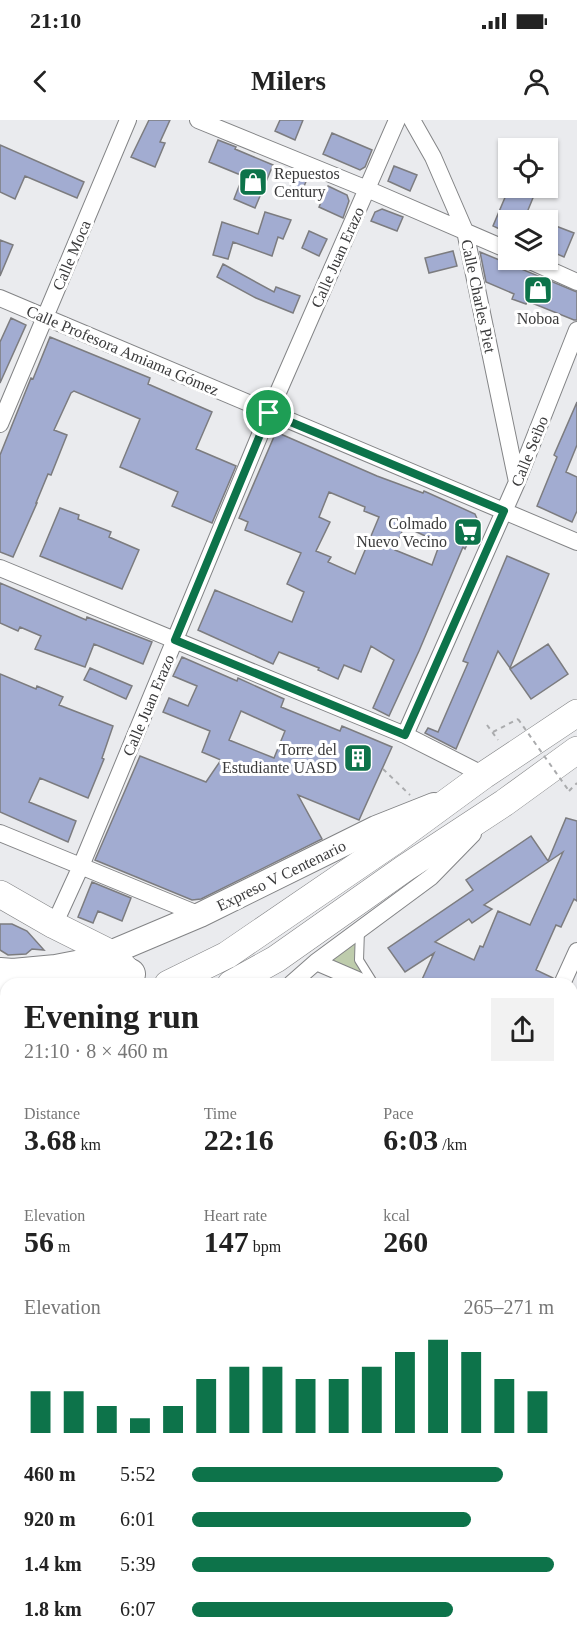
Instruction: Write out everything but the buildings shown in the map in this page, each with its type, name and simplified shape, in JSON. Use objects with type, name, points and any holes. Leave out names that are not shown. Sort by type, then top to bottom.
[{"type":"highway","points":[[0,973],[56,970],[92,963],[106,964],[125,970]]},
{"type":"main road","name":"Expreso V Centenario","points":[[180,978],[227,955],[394,841],[484,775],[577,713]]},
{"type":"main road","points":[[242,978],[276,959],[405,868],[504,803],[577,750]]},
{"type":"main road","points":[[0,894],[125,970]]},
{"type":"street","name":"Calle Moca","points":[[0,424],[128,120]]},
{"type":"street","points":[[198,120],[498,246]]},
{"type":"street","name":"Calle Juan Erazo","points":[[54,925],[81,866],[269,413],[397,120]]},
{"type":"street","name":"Calle Charles Piet","points":[[412,120],[433,157],[465,231],[517,482]]},
{"type":"street","points":[[550,270],[577,282]]},
{"type":"street","name":"Calle Profesora Amiama Gómez","points":[[0,298],[577,543]]},
{"type":"street","name":"Calle Seibo","points":[[405,735],[517,482],[577,330]]},
{"type":"street","points":[[0,568],[405,735],[484,775]]},
{"type":"street","name":"Expreso V Centenario","points":[[125,970],[200,915],[376,828],[453,797]]},
{"type":"street","points":[[298,978],[430,877],[504,803]]},
{"type":"street","points":[[0,833],[200,915]]},
{"type":"street","points":[[565,978],[577,951]]},
{"type":"street","points":[[316,962],[353,978]]},
{"type":"lane","points":[[360,930],[359,960],[370,978]]},
{"type":"path","points":[[493,732],[518,718],[568,791],[577,783]]},
{"type":"path","points":[[383,769],[410,794],[417,812]]},
{"type":"green space","points":[[355,941],[355,961],[367,978],[364,978],[326,961]]},
{"type":"place","name":"Repuestos Century","points":[[253,182]]},
{"type":"place","name":"Noboa","points":[[538,290]]},
{"type":"place","name":"Colmado Nuevo Vecino","points":[[468,532]]},
{"type":"place","name":"Torre del Estudiante UASD","points":[[358,758]]},
{"type":"route","points":[[269,413],[504,511],[405,735],[175,640],[269,413]]}]
